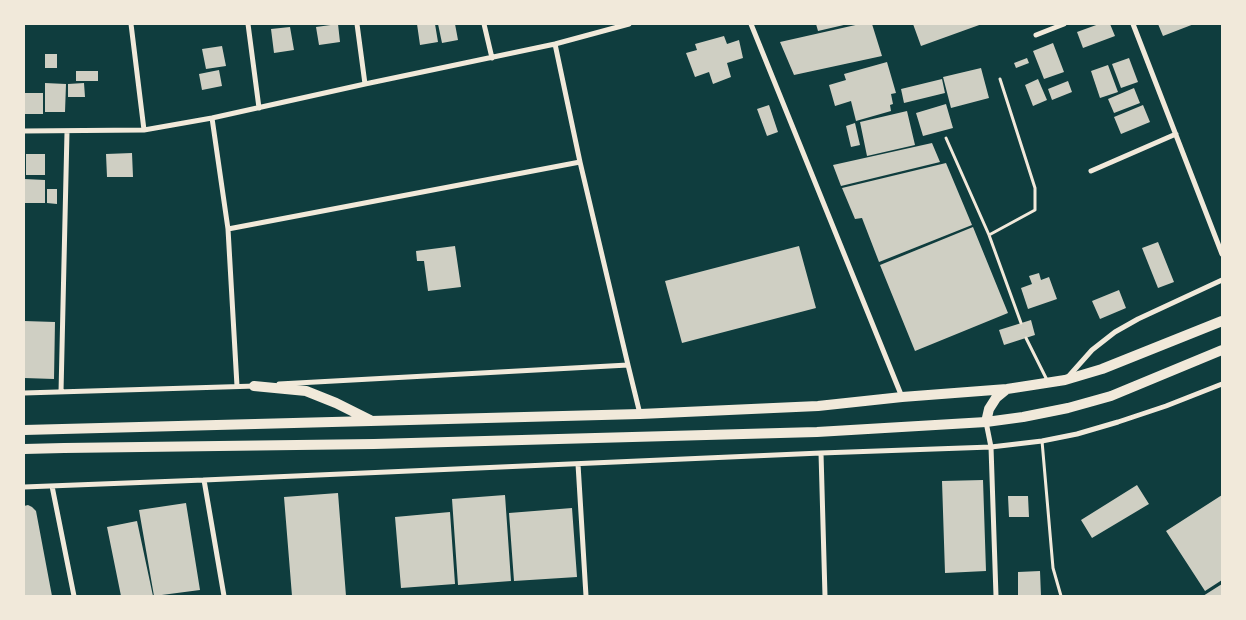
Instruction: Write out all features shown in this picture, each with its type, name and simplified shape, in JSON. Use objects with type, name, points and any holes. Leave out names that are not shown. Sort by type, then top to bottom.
[{"type":"main road","points":[[24,430],[640,414],[818,406],[1007,389],[1065,380],[1102,369],[1222,321]]},
{"type":"main road","points":[[24,450],[374,444],[817,432],[986,422],[1068,408],[1111,396],[1222,350]]},
{"type":"main road","points":[[254,386],[306,391],[371,420]]},
{"type":"main road","points":[[986,422],[989,409],[996,398],[1007,389]]},
{"type":"street","points":[[131,24],[144,130]]},
{"type":"street","points":[[248,24],[259,108]]},
{"type":"street","points":[[357,24],[365,84]]},
{"type":"street","points":[[484,24],[492,58]]},
{"type":"street","points":[[24,131],[144,130],[212,118],[555,44],[629,24]]},
{"type":"street","points":[[751,24],[902,397]]},
{"type":"street","points":[[1036,35],[1064,24]]},
{"type":"street","points":[[1133,24],[1222,254]]},
{"type":"street","points":[[555,44],[580,162],[640,414]]},
{"type":"street","points":[[212,118],[228,229],[237,386]]},
{"type":"street","points":[[61,392],[67,132]]},
{"type":"street","points":[[1091,170],[1176,134]]},
{"type":"street","points":[[228,229],[580,162]]},
{"type":"street","points":[[1065,380],[1092,350],[1115,332],[1138,319],[1222,280]]},
{"type":"street","points":[[24,394],[254,386],[628,366]]},
{"type":"street","points":[[24,487],[991,447],[1042,441],[1077,434],[1166,406],[1222,384]]},
{"type":"street","points":[[986,422],[991,447],[996,596]]},
{"type":"street","points":[[820,453],[825,596]]},
{"type":"street","points":[[578,464],[586,596]]},
{"type":"street","points":[[204,480],[224,596]]},
{"type":"street","points":[[52,486],[74,596]]},
{"type":"lane","points":[[989,235],[1035,210],[1035,188],[1000,80]]},
{"type":"lane","points":[[946,138],[989,235],[1021,323]]},
{"type":"lane","points":[[1026,338],[1048,382]]},
{"type":"lane","points":[[1042,441],[1052,568],[1060,596]]},
{"type":"building","points":[[338,24],[340,42],[319,45],[316,27]]},
{"type":"building","points":[[417,24],[435,24],[438,42],[420,45]]},
{"type":"building","points":[[438,24],[455,24],[458,40],[442,43]]},
{"type":"building","points":[[816,24],[848,24],[818,31]]},
{"type":"building","points":[[860,24],[872,24],[882,56],[794,75],[780,42]]},
{"type":"building","points":[[913,24],[982,24],[921,46]]},
{"type":"building","points":[[1099,24],[1110,24],[1115,36],[1083,48],[1077,32]]},
{"type":"building","points":[[1158,24],[1194,24],[1163,36]]},
{"type":"building","points":[[290,27],[294,50],[274,53],[271,29]]},
{"type":"building","points":[[724,36],[727,44],[739,40],[743,58],[727,63],[731,77],[713,84],[709,72],[695,77],[686,53],[697,50],[695,44]]},
{"type":"building","points":[[1053,43],[1064,72],[1044,79],[1033,51]]},
{"type":"building","points":[[222,46],[226,66],[206,69],[202,49]]},
{"type":"building","points":[[45,54],[57,54],[57,68],[45,68]]},
{"type":"building","points":[[1027,58],[1029,63],[1016,68],[1014,63]]},
{"type":"building","points":[[1129,58],[1138,82],[1121,88],[1112,64]]},
{"type":"building","points":[[887,62],[896,93],[891,94],[893,104],[890,105],[891,111],[856,121],[851,101],[835,106],[829,85],[846,80],[844,74]]},
{"type":"building","points":[[1108,65],[1118,92],[1100,98],[1091,71]]},
{"type":"building","points":[[981,68],[989,98],[951,108],[943,77]]},
{"type":"building","points":[[219,70],[222,86],[202,90],[199,74]]},
{"type":"building","points":[[76,71],[98,71],[98,81],[76,81]]},
{"type":"building","points":[[942,79],[945,93],[904,103],[901,89]]},
{"type":"building","points":[[1038,79],[1047,100],[1033,106],[1025,85]]},
{"type":"building","points":[[1068,81],[1072,92],[1052,100],[1048,89]]},
{"type":"building","points":[[45,83],[66,84],[65,112],[45,112]]},
{"type":"building","points":[[84,83],[85,97],[68,97],[68,84]]},
{"type":"building","points":[[1134,88],[1140,103],[1114,113],[1108,99]]},
{"type":"building","points":[[24,93],[43,93],[43,114],[24,114]]},
{"type":"building","points":[[946,104],[953,128],[923,136],[916,113]]},
{"type":"building","points":[[769,105],[778,132],[767,136],[757,109]]},
{"type":"building","points":[[1143,105],[1150,122],[1121,134],[1114,117]]},
{"type":"building","points":[[907,111],[915,145],[867,156],[860,122]]},
{"type":"building","points":[[855,123],[860,145],[851,147],[846,126]]},
{"type":"building","points":[[932,143],[940,162],[841,186],[833,165]]},
{"type":"building","points":[[132,153],[133,177],[107,177],[106,154]]},
{"type":"building","points":[[26,154],[45,154],[45,175],[26,175]]},
{"type":"building","points":[[946,163],[972,225],[879,262],[862,218],[855,219],[842,188]]},
{"type":"building","points":[[24,179],[45,180],[45,203],[24,203]]},
{"type":"building","points":[[47,189],[57,189],[57,204],[47,203]]},
{"type":"building","points":[[973,227],[1008,313],[915,351],[880,265]]},
{"type":"building","points":[[1158,242],[1174,282],[1158,288],[1142,248]]},
{"type":"building","points":[[455,246],[461,287],[428,291],[424,261],[417,261],[416,251]]},
{"type":"building","points":[[799,246],[816,308],[682,343],[665,281]]},
{"type":"building","points":[[1039,273],[1041,280],[1049,277],[1057,299],[1028,309],[1021,288],[1032,284],[1029,276]]},
{"type":"building","points":[[1119,290],[1126,308],[1100,319],[1092,301]]},
{"type":"building","points":[[1031,320],[1035,335],[1004,345],[999,330]]},
{"type":"building","points":[[24,321],[55,322],[54,379],[24,378]]},
{"type":"building","points":[[983,480],[986,571],[945,573],[942,481]]},
{"type":"building","points":[[1137,485],[1149,504],[1092,538],[1081,520]]},
{"type":"building","points":[[338,493],[346,596],[292,596],[284,497]]},
{"type":"building","points":[[505,495],[511,581],[458,585],[452,499]]},
{"type":"building","points":[[1222,495],[1222,580],[1205,591],[1166,531]]},
{"type":"building","points":[[1008,496],[1028,496],[1029,517],[1009,517]]},
{"type":"building","points":[[186,503],[200,590],[154,596],[139,510]]},
{"type":"building","points":[[28,505],[36,511],[52,596],[24,596],[24,506]]},
{"type":"building","points":[[572,508],[577,577],[514,581],[509,513]]},
{"type":"building","points":[[450,512],[455,584],[401,588],[395,517]]},
{"type":"building","points":[[137,521],[153,596],[121,596],[107,527]]},
{"type":"building","points":[[1040,571],[1041,596],[1018,596],[1018,572]]},
{"type":"building","points":[[1222,584],[1222,596],[1203,596]]}]
